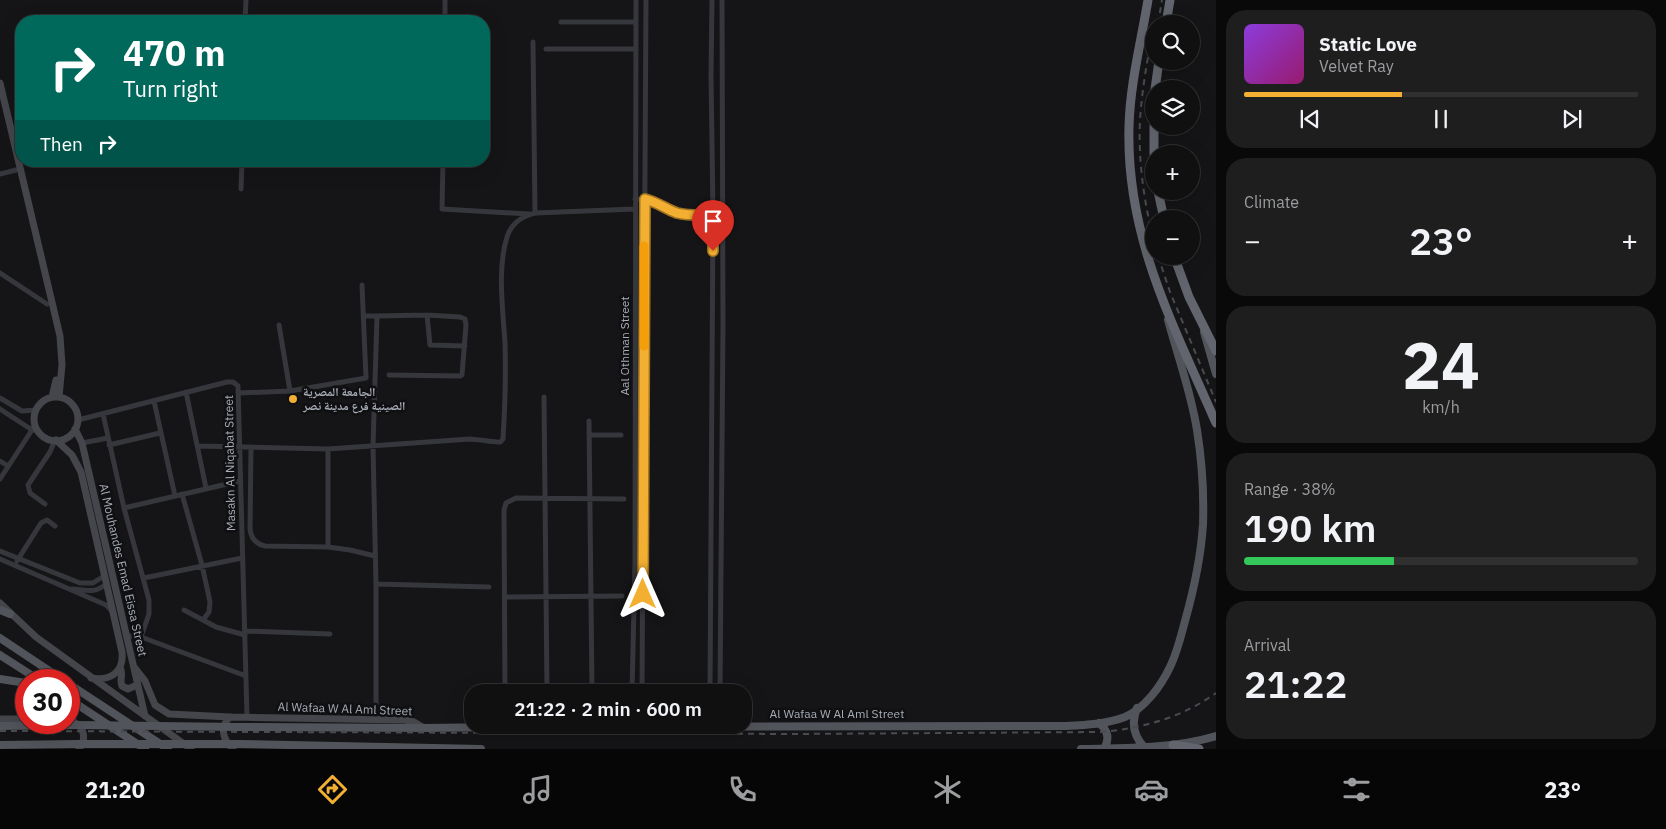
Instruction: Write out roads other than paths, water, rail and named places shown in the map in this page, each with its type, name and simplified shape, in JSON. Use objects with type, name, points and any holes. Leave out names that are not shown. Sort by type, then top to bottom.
[{"type":"highway","points":[[1148,0],[1131,98],[1130,155],[1134,203],[1141,237],[1151,269],[1216,422]]},
{"type":"highway","points":[[1168,15],[1170,0]]},
{"type":"highway","points":[[1177,265],[1189,298],[1216,351]]},
{"type":"highway","points":[[1173,745],[1199,749]]},
{"type":"main road","name":"Al Wafaa W Al Aml Street","points":[[752,726],[1065,726],[1099,723],[1126,716],[1150,697],[1160,684],[1176,653],[1197,570],[1203,525],[1202,477],[1197,428],[1188,388],[1163,301]]},
{"type":"main road","points":[[1203,328],[1216,374]]},
{"type":"main road","points":[[0,610],[10,614]]},
{"type":"main road","points":[[0,638],[46,669]]},
{"type":"main road","points":[[0,655],[22,669]]},
{"type":"main road","points":[[0,679],[15,681]]},
{"type":"main road","points":[[80,691],[168,749]]},
{"type":"main road","points":[[80,706],[146,749]]},
{"type":"main road","points":[[1137,708],[1134,716],[1134,729],[1137,738],[1145,748]]},
{"type":"main road","points":[[1099,723],[1107,734],[1108,740],[1104,748]]},
{"type":"main road","points":[[0,726],[424,728]]},
{"type":"main road","name":"Al Wafaa W Al Aml Street","points":[[424,728],[464,727]]},
{"type":"main road","points":[[1081,749],[1145,748],[1173,745],[1216,736]]},
{"type":"main road","points":[[0,745],[481,749]]},
{"type":"street","points":[[245,15],[246,0]]},
{"type":"street","points":[[445,15],[446,0]]},
{"type":"street","name":"Aal Othman Street","points":[[632,684],[635,563],[634,199],[636,0]]},
{"type":"street","name":"Aal Othman Street","points":[[642,684],[646,0]]},
{"type":"street","points":[[710,684],[713,215],[712,0]]},
{"type":"street","points":[[720,684],[723,324],[722,0]]},
{"type":"street","points":[[561,22],[636,22]]},
{"type":"street","points":[[533,42],[533,213]]},
{"type":"street","points":[[546,49],[636,49]]},
{"type":"street","points":[[0,83],[15,146]]},
{"type":"street","points":[[0,101],[15,166]]},
{"type":"street","points":[[15,167],[56,336],[57,372],[55,397]]},
{"type":"street","points":[[20,167],[60,336],[62,365],[55,397]]},
{"type":"street","points":[[241,189],[242,167]]},
{"type":"street","points":[[443,167],[442,209],[533,213],[634,210]]},
{"type":"street","points":[[0,174],[16,170]]},
{"type":"street","points":[[634,199],[656,202],[683,214],[713,215]]},
{"type":"street","points":[[198,446],[328,449],[470,439],[498,443],[502,440],[506,380],[502,276],[507,236],[517,222],[533,213]]},
{"type":"street","points":[[0,273],[48,304]]},
{"type":"street","points":[[239,393],[290,391],[366,378],[362,284]]},
{"type":"street","points":[[364,316],[427,314],[464,319],[466,325],[465,346],[463,372],[460,376],[389,375]]},
{"type":"street","points":[[427,314],[430,345],[465,346]]},
{"type":"street","points":[[376,719],[373,446],[377,316]]},
{"type":"street","points":[[712,324],[723,324]]},
{"type":"street","points":[[279,325],[290,391]]},
{"type":"street","name":"Masakn Al Niqabat Street","points":[[78,420],[230,381],[238,386],[247,717]]},
{"type":"street","points":[[186,392],[206,488]]},
{"type":"street","points":[[0,409],[35,431],[44,437],[56,440],[69,436],[75,429],[78,420],[77,412],[69,401],[55,397],[41,403],[36,410],[35,431],[0,479]]},
{"type":"street","points":[[544,397],[547,684]]},
{"type":"street","points":[[0,398],[22,411],[36,410]]},
{"type":"street","points":[[154,401],[175,496]]},
{"type":"street","points":[[102,414],[124,508],[144,578],[149,608],[141,637]]},
{"type":"street","points":[[589,421],[592,684]]},
{"type":"street","name":"Al Mouhandes Emad Eissa Street","points":[[75,429],[82,444],[144,716]]},
{"type":"street","points":[[109,446],[160,433]]},
{"type":"street","points":[[590,436],[621,435]]},
{"type":"street","points":[[82,444],[108,438]]},
{"type":"street","points":[[45,504],[30,493],[28,485],[56,440]]},
{"type":"street","name":"Al Mouhandes Emad Eissa Street","points":[[56,440],[68,450],[79,466],[122,656],[120,682],[122,686],[128,689],[137,685]]},
{"type":"street","points":[[251,448],[250,529],[252,539],[265,546],[328,547],[375,556]]},
{"type":"street","points":[[328,449],[328,547]]},
{"type":"street","points":[[0,461],[8,466]]},
{"type":"street","points":[[124,508],[240,481]]},
{"type":"street","points":[[182,494],[202,565],[210,607],[203,620]]},
{"type":"street","points":[[505,684],[505,506],[512,498],[624,499]]},
{"type":"street","points":[[14,565],[42,521],[47,520],[55,526]]},
{"type":"street","points":[[0,551],[80,583],[93,583],[104,576]]},
{"type":"street","points":[[144,578],[242,558]]},
{"type":"street","points":[[0,559],[106,605],[113,612]]},
{"type":"street","points":[[70,589],[92,592],[99,590],[106,584]]},
{"type":"street","points":[[376,584],[489,587]]},
{"type":"street","points":[[505,597],[622,596]]},
{"type":"street","points":[[0,603],[36,637],[191,749]]},
{"type":"street","points":[[184,610],[223,630],[245,633],[330,634]]},
{"type":"street","points":[[127,636],[141,637],[246,676]]},
{"type":"street","points":[[91,678],[101,680],[108,678],[115,674],[120,667]]},
{"type":"street","name":"Al Wafaa W Al Aml Street","points":[[134,667],[145,682],[155,705],[161,710],[177,716],[376,719],[414,722],[424,728]]},
{"type":"street","points":[[230,717],[224,724],[223,734],[227,743],[236,747]]},
{"type":"street","points":[[0,719],[15,719]]},
{"type":"street","points":[[79,746],[84,741],[84,734],[80,725]]},
{"type":"railway","points":[[1160,15],[1162,0]]},
{"type":"railway","points":[[1146,70],[1141,108],[1140,151],[1147,210]]},
{"type":"railway","points":[[1161,265],[1170,292],[1216,402]]},
{"type":"railway","points":[[0,731],[794,734],[1101,732],[1132,728],[1161,720],[1189,709],[1216,693]]},
{"type":"place","name":"الجامعة المصرية الصينية فرع مدينة نصر","points":[[293,399]]}]
